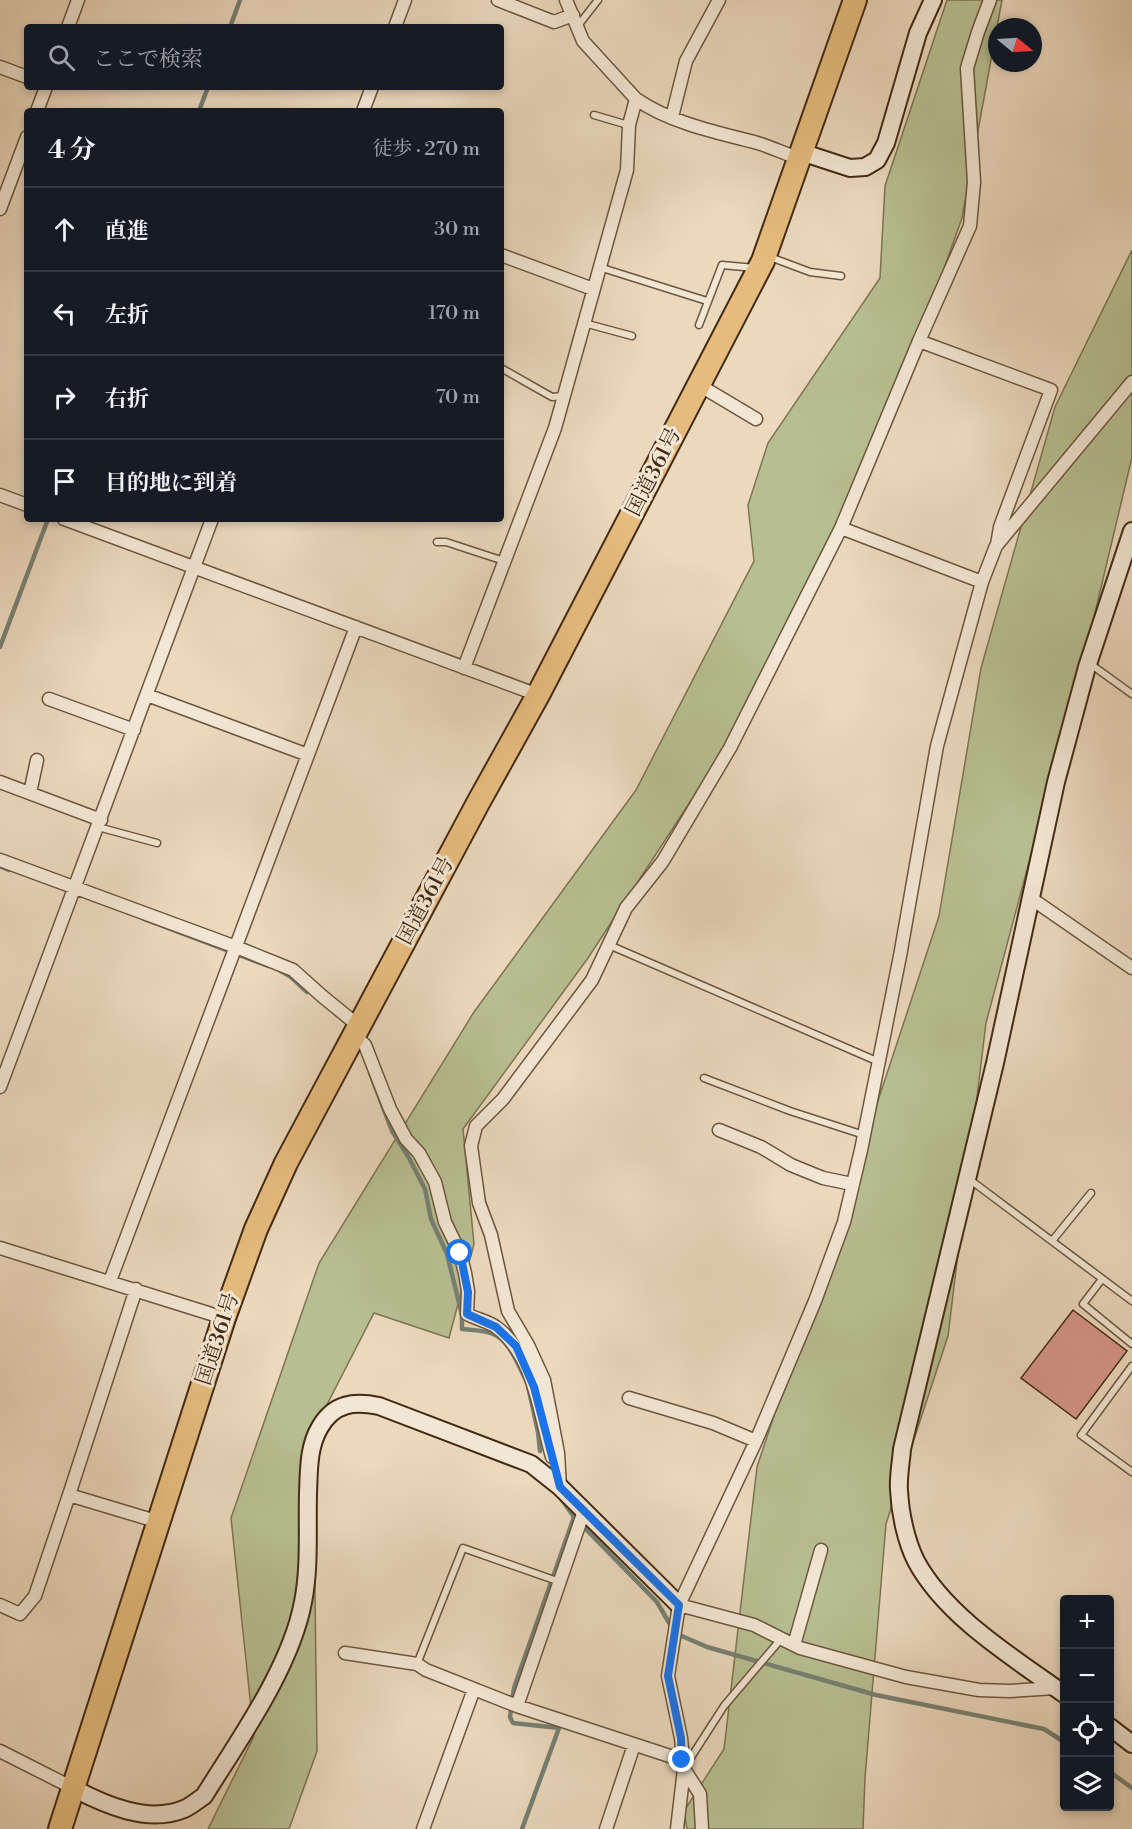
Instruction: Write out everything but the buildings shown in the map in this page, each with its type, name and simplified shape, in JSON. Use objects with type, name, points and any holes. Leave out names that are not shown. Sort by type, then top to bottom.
[{"type":"highway","name":"国道361号","points":[[60,1829],[224,1318],[256,1229],[286,1163],[538,695],[762,262],[855,0]]},
{"type":"street","points":[[69,24],[78,0]]},
{"type":"street","points":[[396,24],[405,0]]},
{"type":"street","points":[[498,0],[554,22],[575,21]]},
{"type":"street","points":[[566,0],[583,41],[636,99],[650,109],[734,138],[850,168],[865,167],[877,160],[886,143],[918,33],[933,0]]},
{"type":"street","points":[[672,117],[686,61],[719,0]]},
{"type":"street","points":[[560,1487],[558,1453],[544,1380],[528,1345],[508,1311],[491,1235],[479,1203],[471,1146],[476,1125],[503,1098],[592,980],[626,908],[663,861],[730,748],[841,528],[970,226],[974,182],[966,68],[990,0]]},
{"type":"street","points":[[0,67],[24,76]]},
{"type":"street","points":[[38,108],[45,90]]},
{"type":"street","points":[[364,108],[371,90]]},
{"type":"street","points":[[464,668],[555,428],[627,170],[629,125],[636,99]]},
{"type":"street","points":[[0,209],[24,145]]},
{"type":"street","points":[[504,256],[593,289]]},
{"type":"street","points":[[677,1829],[683,1765],[681,1738],[668,1676],[679,1605],[756,1441],[819,1292],[844,1222],[879,1062],[937,746],[982,582],[1051,390],[919,341]]},
{"type":"street","points":[[996,546],[1132,382]]},
{"type":"street","points":[[699,385],[756,419]]},
{"type":"street","points":[[0,495],[24,504]]},
{"type":"street","points":[[72,522],[538,695]]},
{"type":"street","points":[[0,1087],[211,522]]},
{"type":"street","points":[[841,528],[982,582]]},
{"type":"street","points":[[1060,1691],[973,1627],[935,1590],[916,1560],[905,1529],[899,1490],[902,1449],[995,1063],[1056,783],[1089,663],[1127,563],[1132,531]]},
{"type":"street","points":[[110,1281],[356,627]]},
{"type":"street","points":[[147,695],[308,755]]},
{"type":"street","points":[[49,699],[134,730]]},
{"type":"street","points":[[30,793],[38,760]]},
{"type":"street","points":[[0,782],[99,823]]},
{"type":"street","points":[[0,860],[73,892],[293,970],[358,1031],[390,1109],[406,1139],[419,1153],[435,1182],[445,1222],[460,1253],[465,1273],[468,1292],[467,1314],[496,1327],[516,1346],[534,1387],[560,1487]]},
{"type":"street","points":[[1032,899],[1132,969]]},
{"type":"street","points":[[719,1130],[761,1147],[791,1165],[823,1178],[852,1184]]},
{"type":"street","points":[[0,1248],[224,1318]]},
{"type":"street","points":[[0,1605],[20,1614],[35,1596],[136,1289]]},
{"type":"street","points":[[629,1398],[713,1423],[756,1441]]},
{"type":"street","points":[[0,1751],[98,1801],[127,1810],[152,1814],[185,1808],[204,1796],[281,1667],[296,1631],[306,1580],[309,1464],[314,1439],[330,1414],[349,1403],[379,1406],[531,1464],[560,1487],[679,1605],[754,1625],[794,1645],[906,1677],[979,1690],[1060,1691]]},
{"type":"street","points":[[69,1495],[159,1522]]},
{"type":"street","points":[[517,1706],[584,1511]]},
{"type":"street","points":[[794,1645],[821,1550]]},
{"type":"street","points":[[345,1653],[417,1664],[426,1670],[517,1706],[634,1745],[683,1765],[700,1794],[702,1829]]},
{"type":"street","points":[[423,1829],[474,1689]]},
{"type":"street","points":[[1114,1730],[1132,1744]]},
{"type":"street","points":[[606,1829],[634,1745]]},
{"type":"lane","points":[[575,21],[598,0]]},
{"type":"lane","points":[[594,115],[629,125]]},
{"type":"lane","points":[[699,325],[722,265],[762,262],[841,276]]},
{"type":"lane","points":[[600,267],[707,301]]},
{"type":"lane","points":[[584,322],[632,336]]},
{"type":"lane","points":[[504,370],[552,397],[564,396]]},
{"type":"lane","points":[[436,542],[446,542],[505,561]]},
{"type":"lane","points":[[1089,663],[1132,694]]},
{"type":"lane","points":[[99,823],[157,843]]},
{"type":"lane","points":[[609,945],[879,1062]]},
{"type":"lane","points":[[704,1078],[790,1111],[864,1135]]},
{"type":"lane","points":[[967,1177],[1132,1301]]},
{"type":"lane","points":[[1052,1241],[1091,1193]]},
{"type":"lane","points":[[1102,1279],[1083,1304],[1132,1344]]},
{"type":"lane","points":[[1132,1366],[1081,1434],[1132,1472]]},
{"type":"lane","points":[[417,1664],[462,1548],[560,1582]]},
{"type":"lane","points":[[683,1765],[724,1706],[781,1639]]},
{"type":"green space","points":[[947,0],[1002,0],[999,18],[988,18],[989,72],[962,218],[899,394],[832,553],[777,669],[588,958],[463,1129],[474,1244],[449,1338],[374,1313],[313,1432],[317,1751],[289,1829],[208,1829],[254,1736],[231,1518],[319,1263],[474,1012],[636,790],[754,561],[748,505],[768,443],[880,278],[885,186]]},
{"type":"green space","points":[[1132,250],[1132,457],[1090,634],[986,1023],[948,1336],[886,1524],[865,1778],[863,1829],[687,1829],[684,1811],[724,1749],[757,1467],[939,916],[981,668],[1055,407]]},
{"type":"waterway","points":[[231,24],[240,0]]},
{"type":"waterway","points":[[200,108],[207,90]]},
{"type":"waterway","points":[[0,647],[47,522]]},
{"type":"waterway","points":[[0,866],[9,870]]},
{"type":"waterway","points":[[144,919],[268,966]]},
{"type":"waterway","points":[[281,971],[307,992]]},
{"type":"waterway","points":[[370,1073],[392,1131],[425,1189],[431,1219],[447,1254],[462,1315],[462,1329],[484,1331],[503,1340],[525,1378]]},
{"type":"waterway","points":[[528,1386],[540,1451]]},
{"type":"waterway","points":[[560,1497],[574,1517],[657,1602],[675,1633],[707,1647],[876,1695],[1044,1729],[1060,1739]]},
{"type":"waterway","points":[[522,1829],[559,1728],[513,1723],[510,1717],[514,1688],[574,1517]]},
{"type":"waterway","points":[[1114,1775],[1132,1788]]},
{"type":"route","points":[[460,1253],[468,1292],[467,1314],[496,1327],[516,1346],[534,1387],[560,1487],[679,1605],[668,1676],[681,1738],[682,1760]]}]
